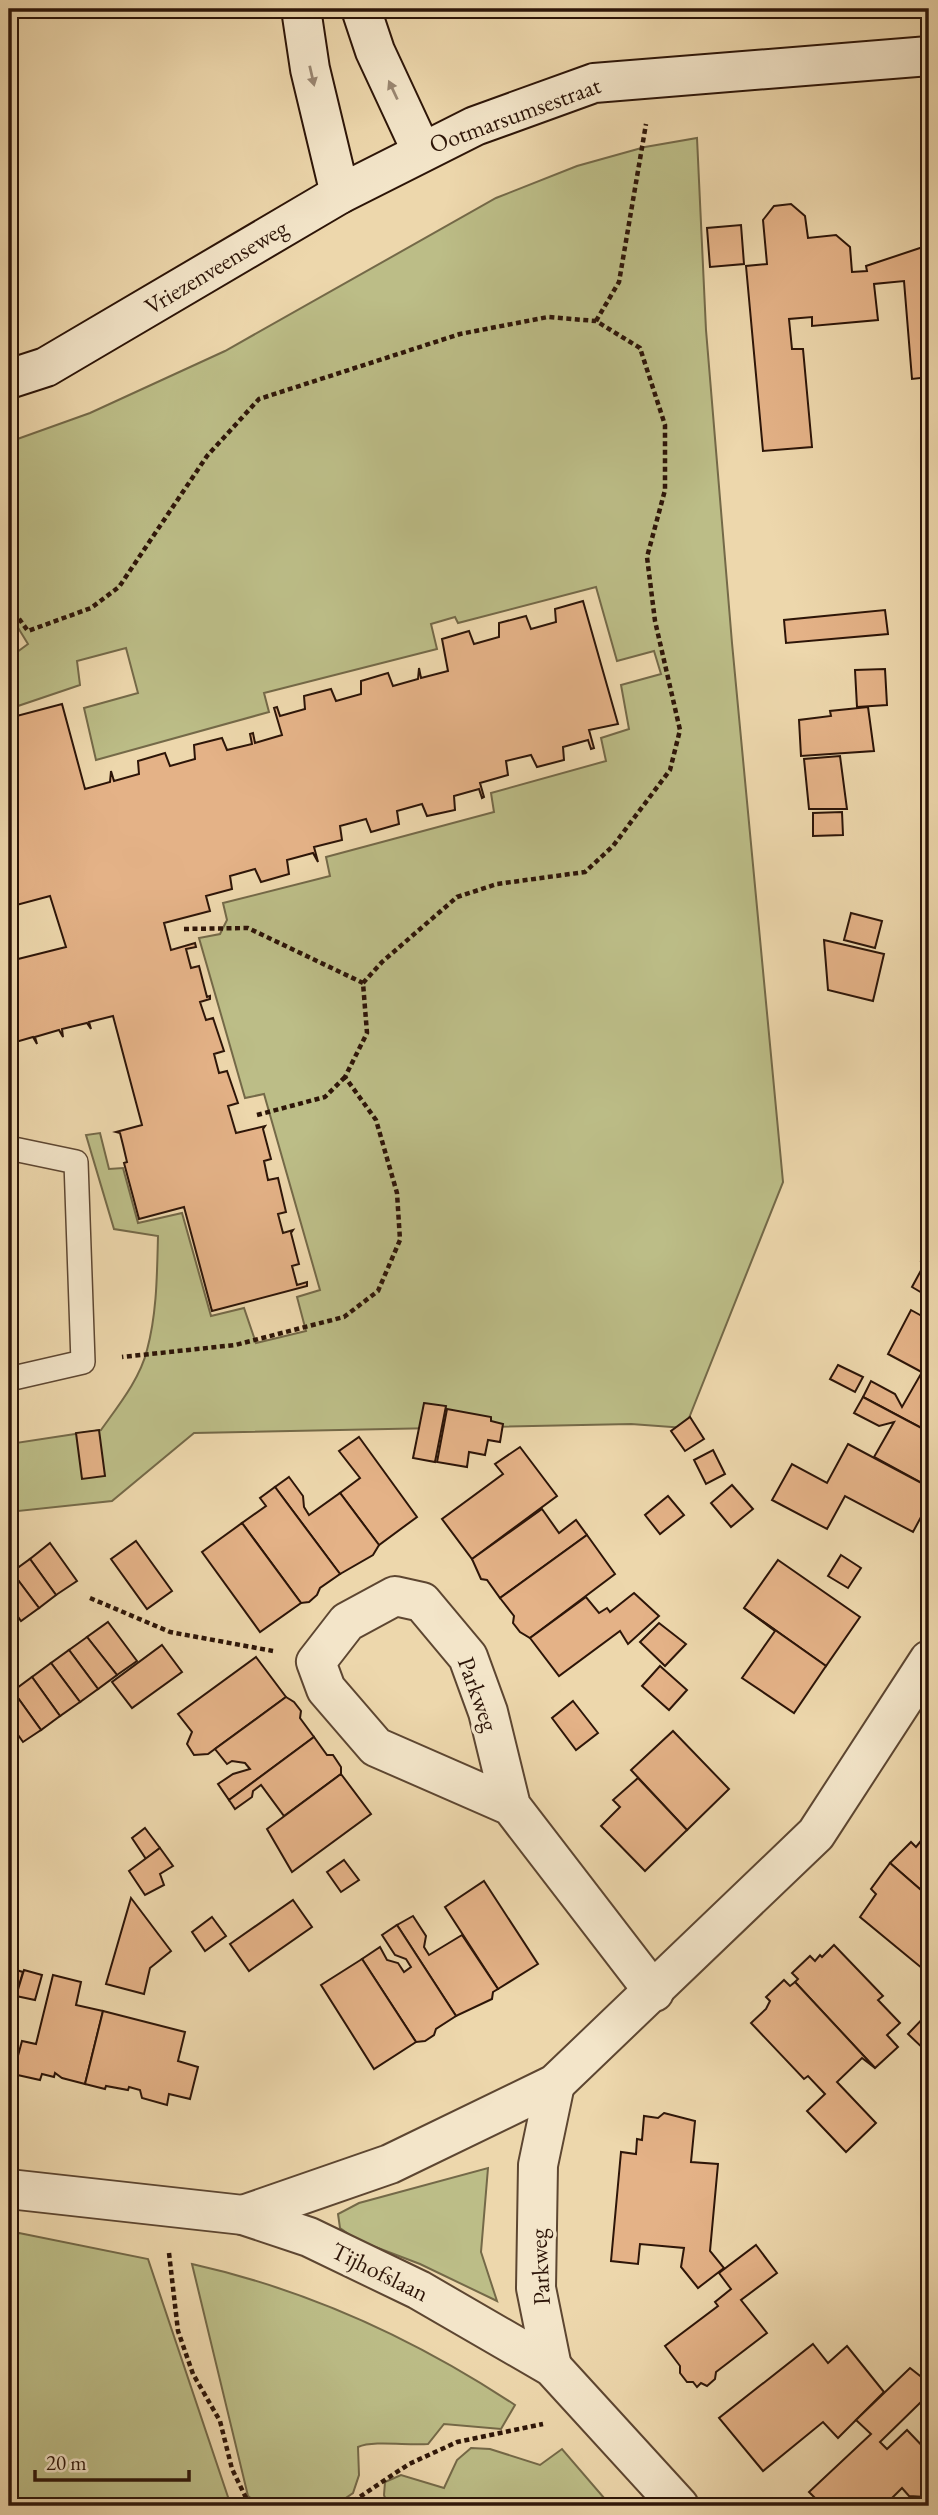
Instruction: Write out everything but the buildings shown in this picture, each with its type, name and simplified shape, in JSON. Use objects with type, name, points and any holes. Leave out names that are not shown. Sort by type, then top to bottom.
[{"type":"street","points":[[301,9],[310,69],[341,194]]},
{"type":"street","name":"Ootmarsumsestraat","points":[[361,9],[375,51],[422,152],[475,126],[594,83],[929,56]]},
{"type":"street","name":"Vriezenveenseweg","points":[[9,379],[46,368],[341,194],[422,152]]},
{"type":"street","name":"Parkweg","points":[[511,1807],[376,1747],[326,1689],[317,1662],[347,1622],[395,1596],[422,1602],[468,1657],[488,1712],[511,1807],[654,1992]]},
{"type":"street","points":[[243,2215],[390,2164],[555,2084],[654,1992],[816,1833],[929,1660]]},
{"type":"street","name":"Parkweg","points":[[552,2367],[536,2288],[538,2165],[555,2084]]},
{"type":"street","name":"Tijhofslaan","points":[[9,2189],[243,2215],[309,2237],[419,2290],[552,2367],[679,2506]]},
{"type":"lane","points":[[9,1148],[76,1162],[83,1362],[9,1379]]},
{"type":"path","points":[[596,321],[619,282],[647,132],[640,80]]},
{"type":"path","points":[[9,605],[28,631],[91,608],[119,587],[206,456],[258,399],[460,334],[548,317],[596,321],[640,348],[665,425],[665,489],[647,558],[655,621],[680,730],[670,770],[613,846],[585,872],[497,884],[457,897],[382,962],[363,983],[367,1033],[345,1077],[325,1097],[257,1115]]},
{"type":"path","points":[[184,929],[248,928],[363,983]]},
{"type":"path","points":[[83,1362],[236,1345],[344,1317],[378,1291],[400,1240],[397,1193],[376,1119],[345,1077]]},
{"type":"path","points":[[90,1598],[170,1632],[286,1653],[317,1662]]},
{"type":"path","points":[[173,2207],[170,2270],[178,2331],[193,2374],[220,2421],[232,2469],[250,2506]]},
{"type":"path","points":[[346,2506],[409,2464],[457,2442],[528,2430],[587,2408]]},
{"type":"green space","points":[[697,138],[706,330],[732,643],[783,1182],[685,1428],[631,1424],[194,1433],[112,1501],[9,1512],[9,1444],[101,1430],[134,1382],[144,1361],[153,1322],[158,1236],[114,1229],[86,1135],[100,1133],[109,1169],[123,1168],[138,1223],[182,1213],[211,1316],[244,1308],[256,1343],[306,1331],[297,1297],[320,1290],[264,1094],[245,1098],[199,938],[220,934],[227,920],[223,903],[330,876],[326,857],[494,812],[491,793],[606,761],[601,738],[629,729],[621,685],[661,674],[654,651],[617,661],[596,587],[458,623],[455,617],[431,624],[437,649],[264,693],[269,712],[96,760],[84,708],[138,693],[126,648],[77,661],[80,685],[9,709],[9,658],[28,644],[9,613],[9,442],[90,413],[225,351],[496,198],[577,166],[645,147]]},
{"type":"green space","points":[[488,2168],[481,2252],[497,2301],[420,2264],[357,2240],[340,2228],[338,2214],[359,2203]]},
{"type":"green space","points":[[19,2233],[148,2259],[231,2506],[9,2506],[9,2245]]},
{"type":"green space","points":[[192,2264],[278,2288],[360,2320],[439,2359],[515,2405],[501,2429],[444,2424],[428,2444],[373,2444],[358,2447],[359,2475],[353,2493],[334,2506],[261,2506],[248,2496]]},
{"type":"green space","points":[[471,2448],[490,2449],[540,2465],[562,2449],[611,2506],[388,2506],[384,2495],[385,2482],[401,2475],[444,2488],[457,2460]]}]
